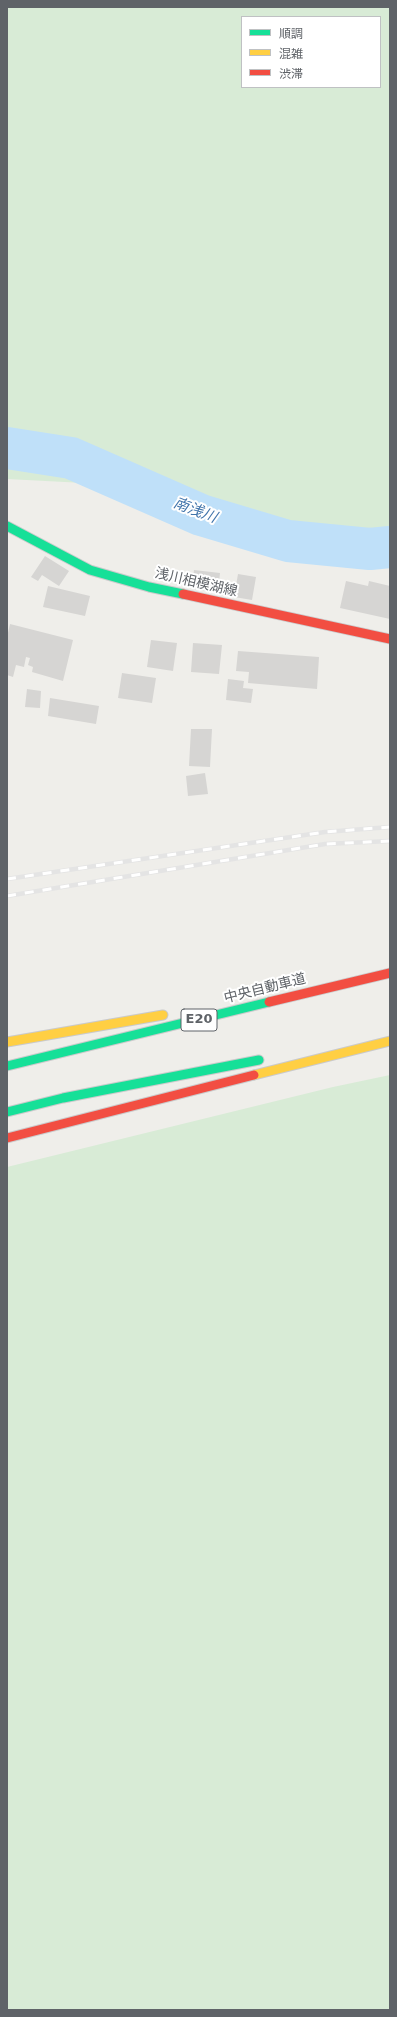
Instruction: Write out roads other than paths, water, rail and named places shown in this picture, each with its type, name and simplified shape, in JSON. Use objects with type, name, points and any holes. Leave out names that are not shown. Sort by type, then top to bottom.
[{"type":"main road","name":"浅川相模湖線","points":[[7,526],[90,570],[164,591],[390,639]]},
{"type":"main road","name":"中央自動車道","points":[[7,1066],[390,973]]},
{"type":"main road","points":[[207,1007],[347,983]]},
{"type":"main road","points":[[7,1042],[176,1013]]},
{"type":"main road","points":[[330,1046],[390,1036]]},
{"type":"main road","points":[[7,1138],[390,1041]]},
{"type":"main road","points":[[7,1112],[64,1098],[268,1058]]},
{"type":"waterway","name":"南浅川","points":[[7,448],[71,458],[201,515],[288,541],[370,549],[390,547]]},
{"type":"railway","points":[[7,879],[325,832],[390,827]]},
{"type":"railway","points":[[7,896],[325,844],[390,841]]}]
